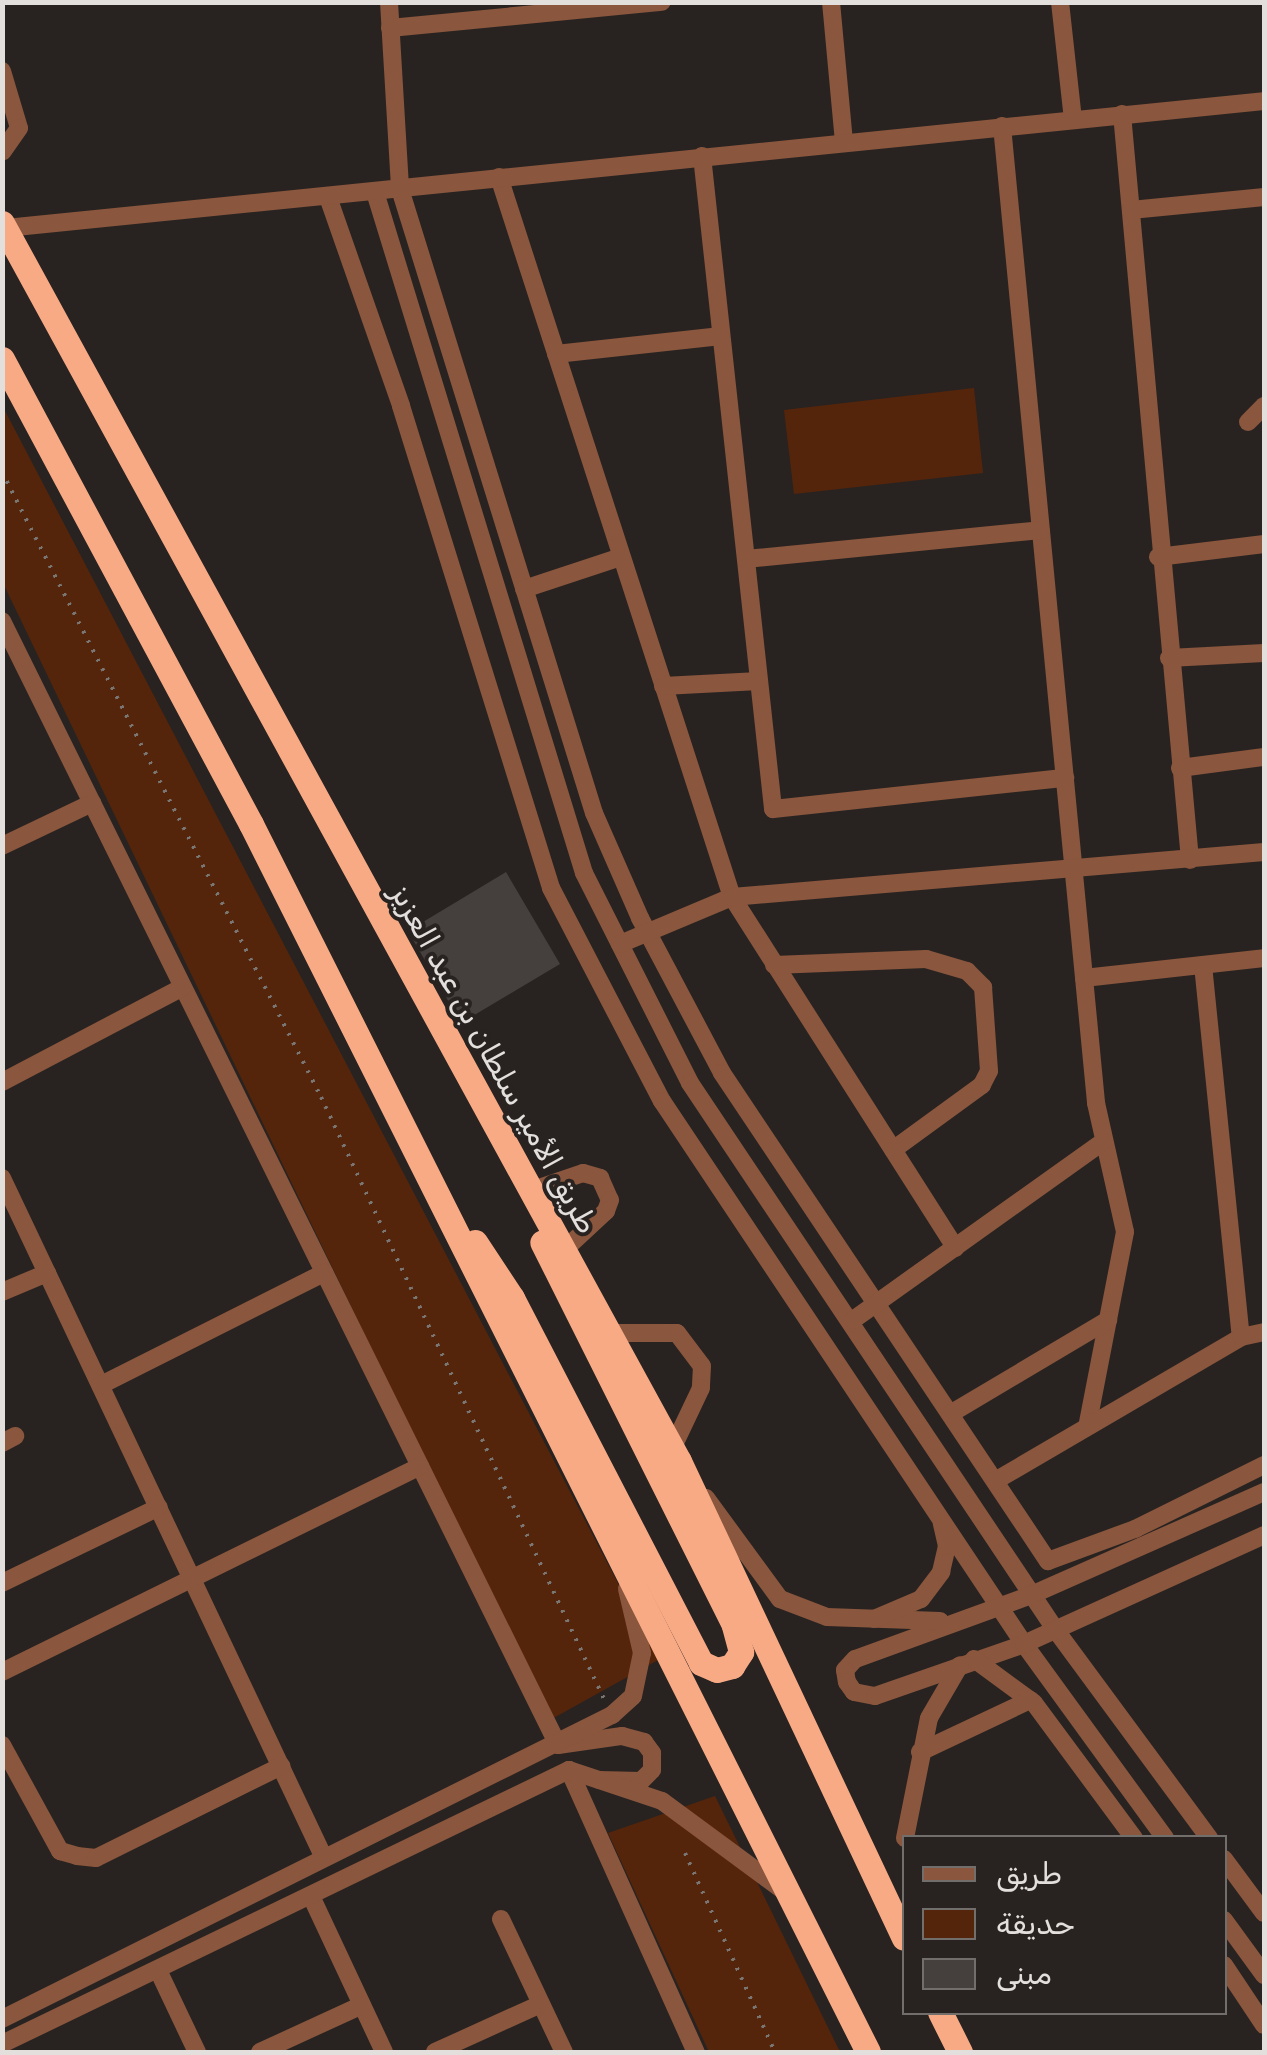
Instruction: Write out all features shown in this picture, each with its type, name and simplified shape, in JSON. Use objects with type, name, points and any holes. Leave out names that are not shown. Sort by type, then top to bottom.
[{"type":"highway","name":"طريق الأمير سلطان بن عبد العزيز","points":[[4,226],[675,1455],[902,1934]]},
{"type":"highway","points":[[2,359],[251,824],[868,2052]]},
{"type":"highway","points":[[410,1141],[512,1298],[701,1663],[717,1670],[732,1666],[741,1652],[734,1624],[566,1298],[491,1120]]},
{"type":"highway","points":[[942,2015],[960,2052]]},
{"type":"street","points":[[388,2],[400,188],[524,589],[594,812],[647,932],[722,1073],[1048,1561],[1135,1529],[1264,1465]]},
{"type":"street","points":[[390,28],[662,2]]},
{"type":"street","points":[[831,2],[844,141]]},
{"type":"street","points":[[1060,2],[1073,119]]},
{"type":"street","points":[[2,71],[19,128],[2,152]]},
{"type":"street","points":[[4,226],[328,197],[844,141],[1264,101]]},
{"type":"street","points":[[1122,114],[1158,557],[1190,860]]},
{"type":"street","points":[[1002,126],[1084,978],[1103,1142],[1125,1232],[1088,1422]]},
{"type":"street","points":[[702,156],[773,809],[1064,778]]},
{"type":"street","points":[[498,177],[732,896],[956,1248]]},
{"type":"street","points":[[375,192],[584,873],[690,1083],[1055,1629],[1206,1835]]},
{"type":"street","points":[[328,197],[401,406],[551,888],[662,1101],[1024,1644],[1162,1835]]},
{"type":"street","points":[[1131,210],[1264,197]]},
{"type":"street","points":[[556,354],[722,336]]},
{"type":"street","points":[[1248,422],[1264,406]]},
{"type":"street","points":[[746,559],[1041,530]]},
{"type":"street","points":[[1158,557],[1264,544]]},
{"type":"street","points":[[524,589],[621,557]]},
{"type":"street","points":[[2,621],[558,1746]]},
{"type":"street","points":[[1169,658],[1264,653]]},
{"type":"street","points":[[663,686],[759,681]]},
{"type":"street","points":[[1180,768],[1264,756]]},
{"type":"street","points":[[2,846],[92,803]]},
{"type":"street","points":[[620,944],[732,896],[1074,873],[1264,852]]},
{"type":"street","points":[[1084,978],[1264,958]]},
{"type":"street","points":[[774,964],[926,959],[967,971],[984,987],[989,1071],[982,1085],[893,1150]]},
{"type":"street","points":[[1203,964],[1241,1337]]},
{"type":"street","points":[[2,1082],[184,988]]},
{"type":"street","points":[[852,1320],[1103,1142]]},
{"type":"street","points":[[530,1191],[583,1174],[600,1178],[610,1200],[606,1211],[563,1251]]},
{"type":"street","points":[[2,1178],[324,1858]]},
{"type":"street","points":[[2,1292],[47,1272]]},
{"type":"street","points":[[101,1385],[324,1273]]},
{"type":"street","points":[[950,1414],[1108,1320]]},
{"type":"street","points":[[995,1481],[1088,1422],[1241,1337],[1264,1332]]},
{"type":"street","points":[[608,1333],[677,1333],[702,1366],[701,1388],[675,1455],[780,1599],[827,1617],[946,1621]]},
{"type":"street","points":[[2,1672],[420,1466]]},
{"type":"street","points":[[1264,1492],[1034,1594],[946,1621],[908,1644],[854,1660],[846,1670],[847,1682],[854,1692],[876,1696],[1024,1644],[1264,1535]]},
{"type":"street","points":[[2,1582],[158,1508]]},
{"type":"street","points":[[871,1621],[921,1600],[940,1572],[947,1546],[940,1514]]},
{"type":"street","points":[[2,2019],[558,1746],[612,1714],[632,1696],[642,1652],[621,1564]]},
{"type":"street","points":[[967,1662],[1030,1700],[1132,1835]]},
{"type":"street","points":[[906,1835],[929,1718],[967,1662]]},
{"type":"street","points":[[920,1752],[1030,1700]]},
{"type":"street","points":[[558,1746],[622,1736],[644,1742],[652,1753],[652,1770],[641,1781],[600,1780]]},
{"type":"street","points":[[2,1746],[60,1850],[96,1858],[281,1766]]},
{"type":"street","points":[[2,2044],[570,1770],[662,1801],[792,1898]]},
{"type":"street","points":[[570,1770],[696,2052]]},
{"type":"street","points":[[1227,1863],[1264,1914]]},
{"type":"street","points":[[311,1896],[384,2052]]},
{"type":"street","points":[[502,1919],[564,2052]]},
{"type":"street","points":[[1227,1924],[1264,1976]]},
{"type":"street","points":[[158,1970],[197,2052]]},
{"type":"street","points":[[1227,1970],[1264,2025]]},
{"type":"street","points":[[435,2052],[541,2004]]},
{"type":"street","points":[[260,2052],[362,2005]]},
{"type":"path","points":[[2,472],[321,1097],[612,1714]]},
{"type":"path","points":[[685,1853],[775,2052]]},
{"type":"green space","points":[[974,388],[983,473],[794,494],[784,410]]},
{"type":"green space","points":[[3,407],[658,1660],[550,1720],[3,583]]},
{"type":"green space","points":[[715,1796],[840,2052],[709,2052],[608,1833]]},
{"type":"building","points":[[506,872],[560,964],[461,1023],[408,931]]}]
